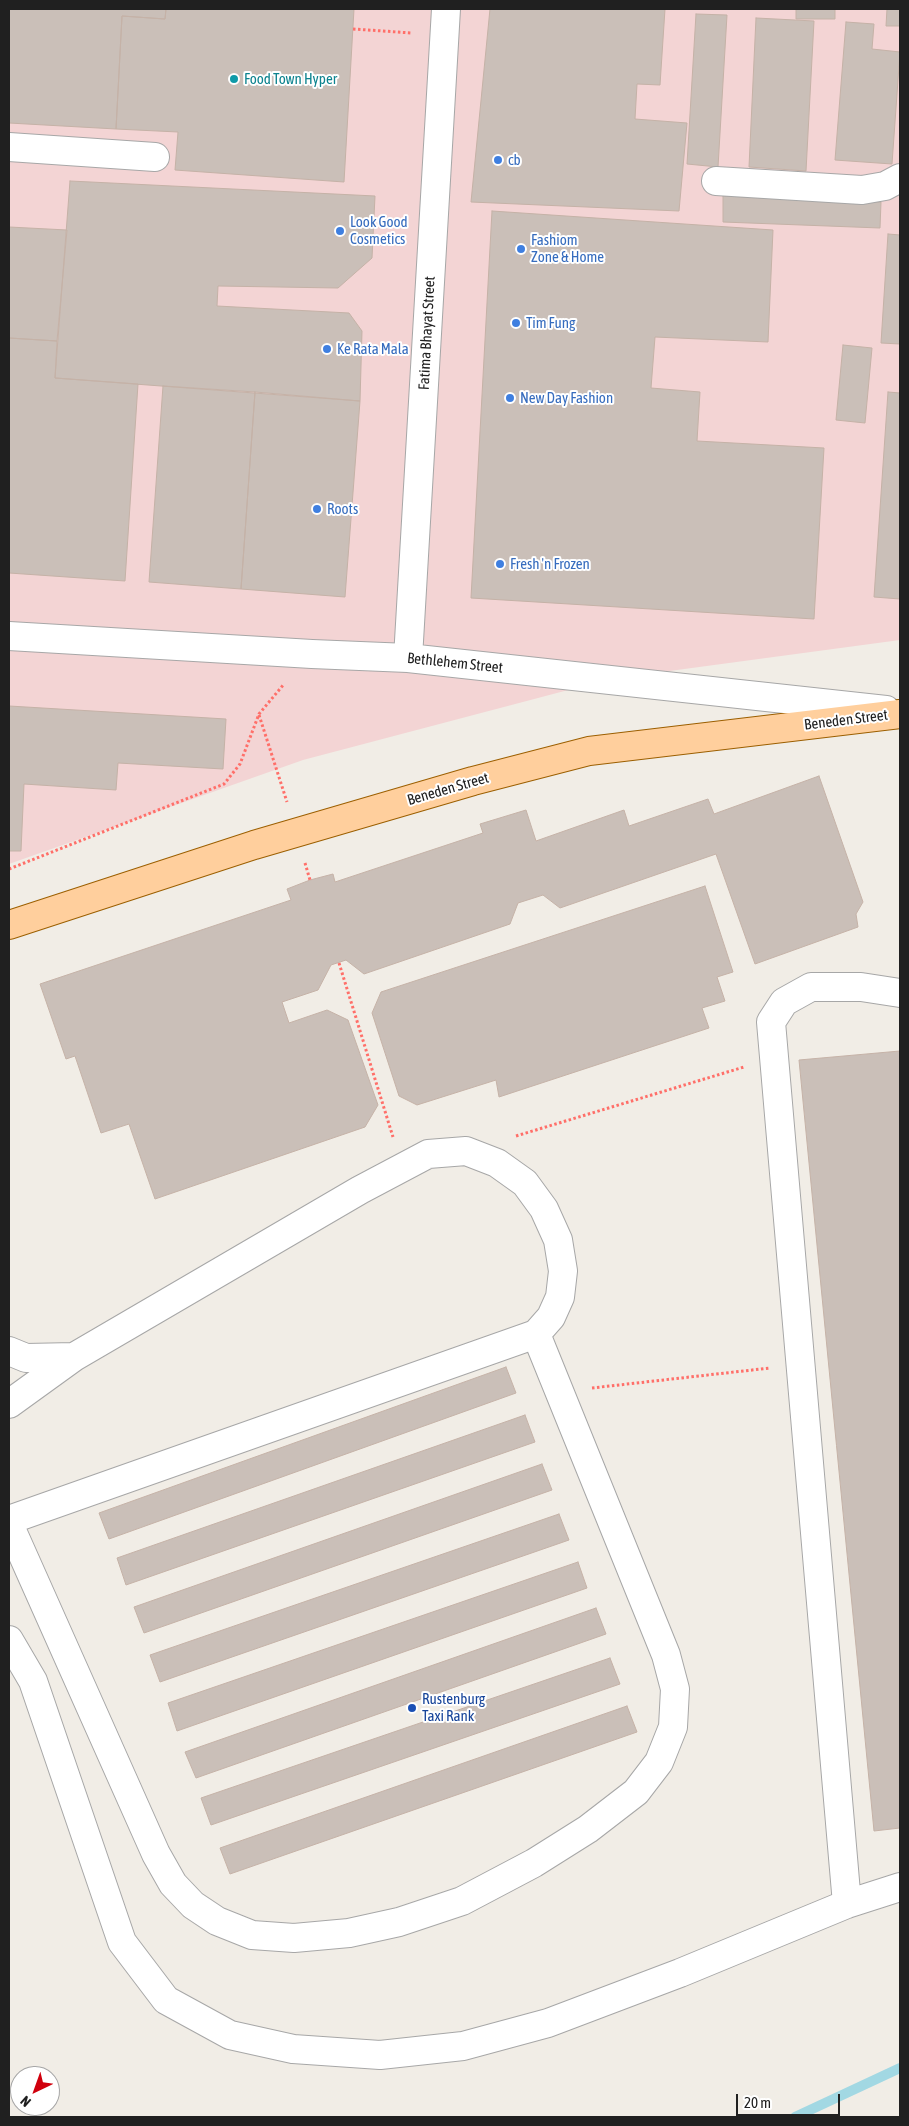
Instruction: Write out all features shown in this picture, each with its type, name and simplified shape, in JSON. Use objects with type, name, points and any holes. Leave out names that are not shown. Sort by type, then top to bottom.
[{"type":"main road","name":"Beneden Street","points":[[9,926],[297,832],[473,781],[589,751],[900,713]]},
{"type":"street","name":"Fatima Bhayat Street","points":[[408,658],[446,9]]},
{"type":"street","points":[[9,147],[155,157]]},
{"type":"street","points":[[716,181],[862,190],[886,186],[900,178]]},
{"type":"street","name":"Bethlehem Street","points":[[9,636],[408,658],[900,713]]},
{"type":"street","points":[[847,1904],[771,1022],[784,1002],[811,987],[861,987],[900,993]]},
{"type":"street","points":[[9,1404],[74,1357],[402,1166],[428,1154],[466,1151],[496,1163],[525,1183],[544,1209],[558,1240],[563,1271],[560,1297],[551,1317],[536,1334],[9,1520]]},
{"type":"street","points":[[9,1524],[156,1854],[172,1884],[193,1905],[217,1921],[252,1935],[303,1937],[349,1933],[400,1922],[462,1901],[534,1863],[588,1829],[636,1792],[659,1762],[673,1727],[675,1689],[666,1655],[536,1334]]},
{"type":"street","points":[[9,1351],[26,1358],[74,1357]]},
{"type":"street","points":[[9,1640],[33,1681],[122,1942],[166,2000],[230,2035],[293,2049],[380,2055],[463,2046],[548,2023],[680,1973],[847,1904],[900,1887]]},
{"type":"path","points":[[353,29],[445,35]]},
{"type":"path","points":[[9,869],[224,784],[240,764],[259,714],[283,684],[312,654]]},
{"type":"path","points":[[259,714],[297,832],[310,880]]},
{"type":"path","points":[[339,963],[402,1166]]},
{"type":"path","points":[[512,1137],[774,1059]]},
{"type":"path","points":[[559,1392],[800,1364]]},
{"type":"shaded area","points":[[9,9],[900,9],[900,640],[610,679],[303,760],[9,864]]},
{"type":"building","points":[[9,9],[166,9],[165,19],[122,16],[116,129],[9,123]]},
{"type":"building","name":"Food Town Hyper","points":[[166,9],[354,9],[344,182],[175,170],[178,132],[116,129],[122,16],[165,19]]},
{"type":"building","points":[[490,9],[665,9],[660,85],[637,84],[635,119],[687,123],[679,211],[471,202]]},
{"type":"building","points":[[796,9],[835,9],[835,19],[796,19]]},
{"type":"building","points":[[887,9],[900,9],[900,26],[886,26]]},
{"type":"building","points":[[696,14],[727,15],[718,167],[687,164]]},
{"type":"building","points":[[756,18],[814,21],[806,171],[749,167]]},
{"type":"building","points":[[846,22],[874,24],[872,49],[900,52],[892,164],[835,160]]},
{"type":"building","points":[[70,181],[375,196],[372,258],[338,288],[218,286],[217,306],[349,313],[362,331],[360,401],[55,378]]},
{"type":"building","points":[[723,196],[881,202],[880,228],[723,222]]},
{"type":"building","points":[[492,211],[773,230],[768,342],[655,337],[651,388],[700,392],[697,441],[824,448],[814,619],[471,598]]},
{"type":"building","points":[[9,227],[67,230],[57,341],[9,338]]},
{"type":"building","points":[[888,234],[900,235],[900,344],[881,343]]},
{"type":"building","points":[[9,338],[57,341],[55,378],[138,384],[125,581],[9,573]]},
{"type":"building","points":[[843,345],[872,348],[865,423],[836,420]]},
{"type":"building","points":[[163,386],[255,392],[241,589],[149,582]]},
{"type":"building","points":[[255,392],[360,401],[345,597],[241,589]]},
{"type":"building","points":[[888,392],[900,393],[900,599],[874,597]]},
{"type":"building","points":[[9,706],[226,719],[223,769],[118,763],[116,790],[24,784],[21,851],[9,851]]},
{"type":"building","points":[[819,776],[863,902],[856,914],[858,927],[755,964],[716,854],[560,908],[543,895],[518,903],[510,924],[364,974],[346,960],[331,965],[318,990],[282,1002],[289,1023],[327,1010],[348,1020],[378,1105],[365,1127],[155,1199],[129,1124],[101,1133],[75,1056],[66,1059],[40,984],[291,900],[287,889],[310,880],[333,874],[335,882],[483,833],[480,824],[526,810],[536,841],[624,810],[629,826],[708,799],[714,814]]},
{"type":"building","points":[[705,886],[733,972],[717,977],[725,1001],[702,1008],[709,1028],[499,1097],[496,1080],[417,1105],[399,1096],[372,1013],[381,992]]},
{"type":"building","points":[[900,1051],[900,1828],[874,1831],[799,1060]]},
{"type":"building","points":[[506,1367],[516,1393],[109,1539],[99,1513]]},
{"type":"building","points":[[525,1415],[535,1442],[126,1585],[117,1558]]},
{"type":"building","points":[[542,1464],[552,1490],[144,1633],[134,1607]]},
{"type":"building","points":[[559,1514],[569,1540],[160,1682],[150,1655]]},
{"type":"building","points":[[578,1562],[587,1588],[177,1731],[168,1703]]},
{"type":"building","points":[[596,1608],[606,1634],[196,1778],[185,1752]]},
{"type":"building","points":[[610,1658],[620,1684],[211,1825],[201,1798]]},
{"type":"building","points":[[627,1706],[637,1732],[230,1874],[220,1848]]},
{"type":"waterway","points":[[795,2117],[900,2068]]},
{"type":"place","name":"Food Town Hyper","points":[[234,79]]},
{"type":"place","name":"cb","points":[[498,160]]},
{"type":"place","name":"Look Good Cosmetics","points":[[340,231]]},
{"type":"place","name":"Fashiom Zone & Home","points":[[521,249]]},
{"type":"place","name":"Tim Fung","points":[[516,323]]},
{"type":"place","name":"Ke Rata Mala","points":[[327,349]]},
{"type":"place","name":"New Day Fashion","points":[[510,398]]},
{"type":"place","name":"Roots","points":[[317,509]]},
{"type":"place","name":"Fresh 'n Frozen","points":[[500,564]]},
{"type":"place","name":"Rustenburg Taxi Rank","points":[[412,1708]]}]
